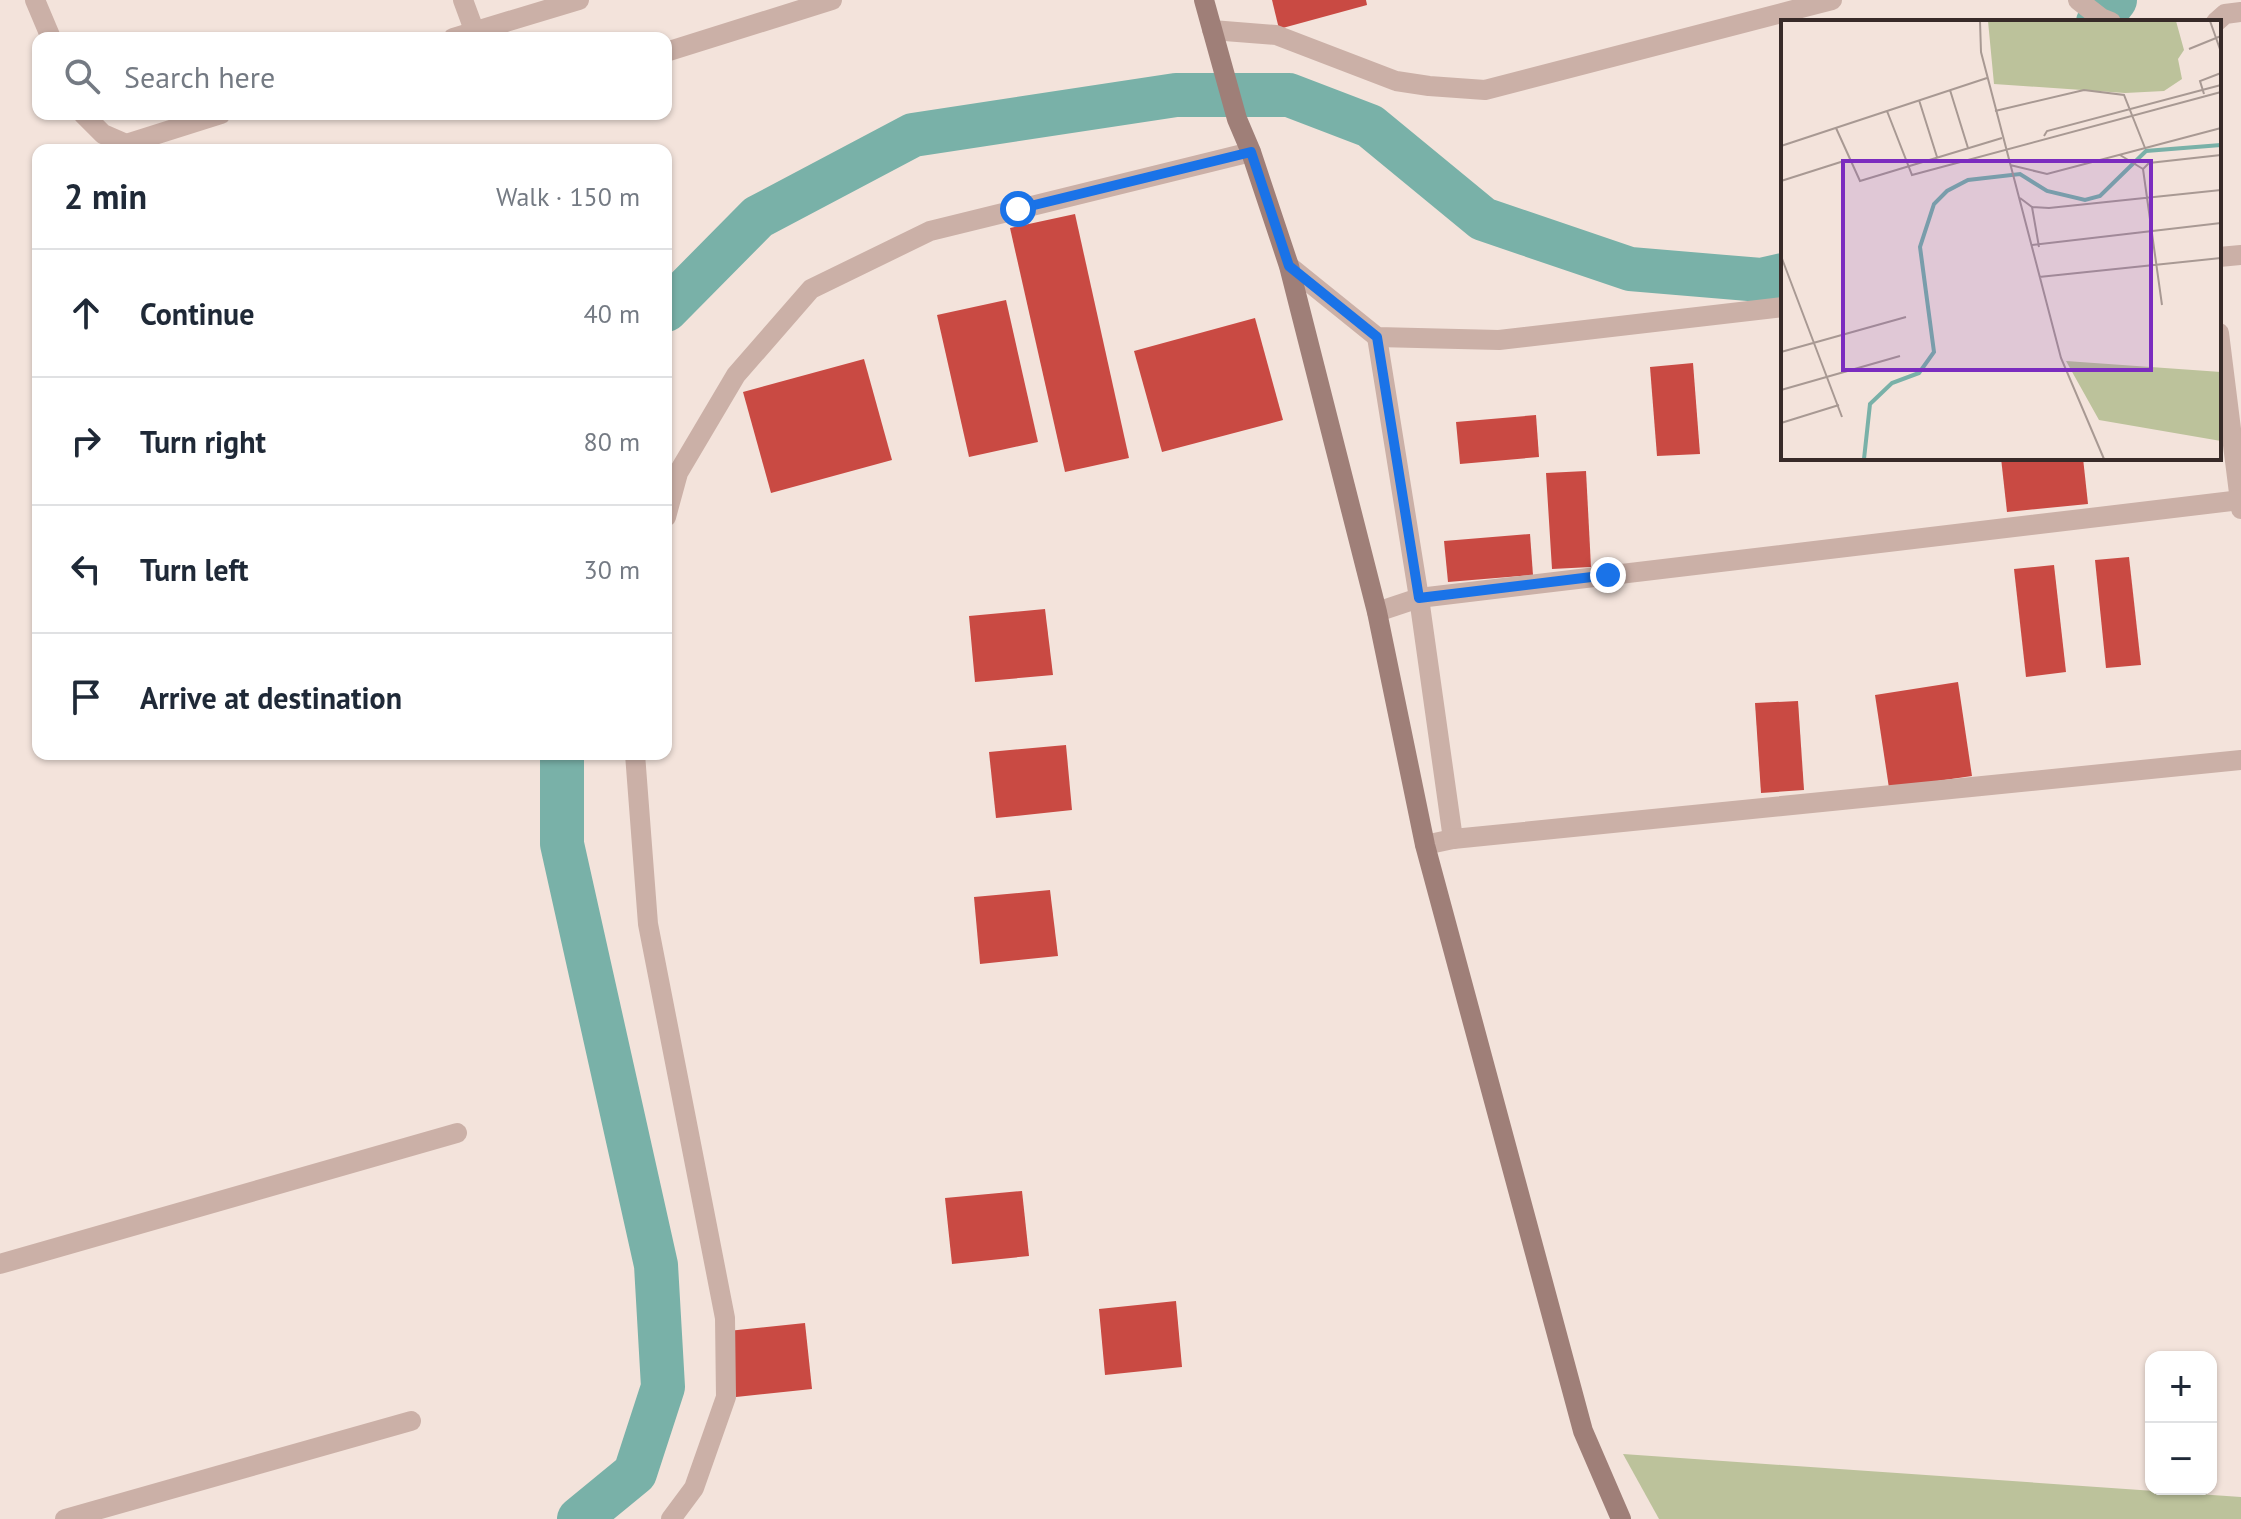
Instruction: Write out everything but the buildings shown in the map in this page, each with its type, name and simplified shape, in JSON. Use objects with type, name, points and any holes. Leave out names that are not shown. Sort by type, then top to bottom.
[{"type":"street","points":[[35,0],[48,32]]},
{"type":"street","points":[[463,0],[475,32]]},
{"type":"street","points":[[482,32],[579,0]]},
{"type":"street","points":[[672,50],[832,0]]},
{"type":"street","points":[[1204,0],[1237,119],[1289,266],[1377,612],[1425,845],[1583,1431],[1621,1519]]},
{"type":"street","points":[[1215,38],[1276,35],[1396,81],[1485,90],[1832,0]]},
{"type":"street","points":[[2078,0],[2106,20]]},
{"type":"street","points":[[2218,20],[2225,14],[2241,12]]},
{"type":"street","points":[[89,120],[103,134],[126,144],[202,120]]},
{"type":"street","points":[[672,495],[678,473],[736,375],[811,289],[930,231],[1251,152]]},
{"type":"street","points":[[2221,257],[2241,255]]},
{"type":"street","points":[[1289,266],[1377,337],[1499,340],[1781,307]]},
{"type":"street","points":[[1377,337],[1419,598],[1453,839]]},
{"type":"street","points":[[1377,612],[1419,598],[2241,503],[2221,348]]},
{"type":"street","points":[[635,760],[648,924],[725,1318],[726,1397],[694,1488],[671,1519]]},
{"type":"street","points":[[1425,845],[1453,839],[2241,760]]},
{"type":"street","points":[[0,1264],[457,1133]]},
{"type":"street","points":[[65,1519],[411,1421]]},
{"type":"green space","points":[[1623,1454],[2145,1490],[2145,1495],[2241,1497],[2241,1519],[1659,1519]]},
{"type":"waterway","points":[[2100,20],[2115,0]]},
{"type":"waterway","points":[[672,304],[758,217],[913,135],[1176,95],[1289,95],[1370,126],[1483,219],[1630,269],[1761,280],[1781,275]]},
{"type":"waterway","points":[[562,760],[562,844],[656,1265],[663,1387],[635,1473],[579,1519]]},
{"type":"route","points":[[1018,209],[1251,152],[1289,266],[1377,337],[1419,598],[1608,575]]}]
